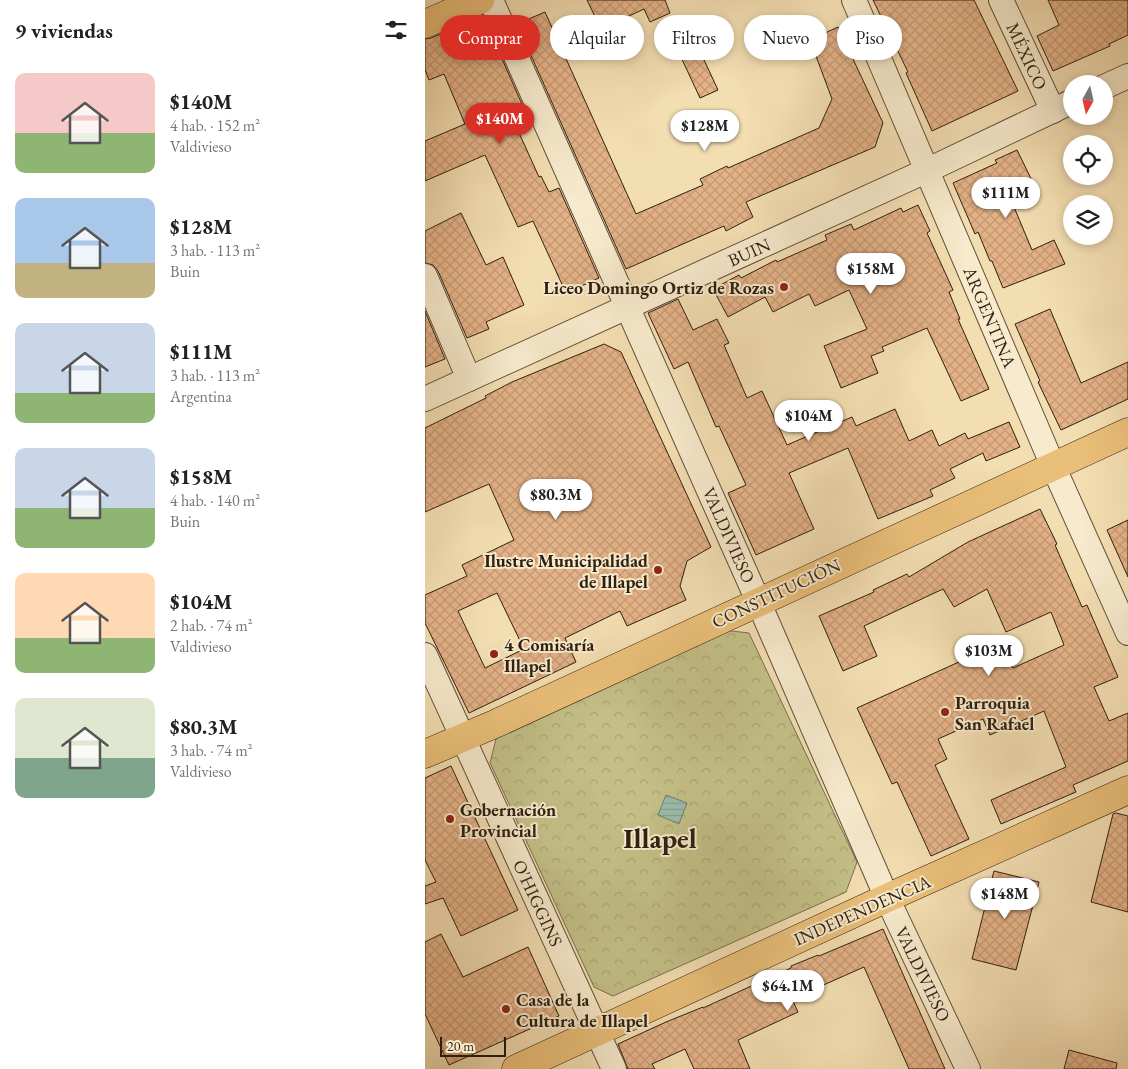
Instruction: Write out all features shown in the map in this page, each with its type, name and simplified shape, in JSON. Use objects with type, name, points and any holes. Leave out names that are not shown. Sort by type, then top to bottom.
[{"type":"main road","points":[[425,24],[479,0]]},
{"type":"main road","name":"CONSTITUCIÓN","points":[[425,754],[1128,432]]},
{"type":"main road","name":"INDEPENDENCIA","points":[[516,1069],[887,898],[1128,790]]},
{"type":"street","name":"VALDIVIESO","points":[[491,0],[758,601],[887,898],[968,1069]]},
{"type":"street","name":"ARGENTINA","points":[[854,0],[1053,466],[1128,633]]},
{"type":"street","name":"MÉXICO","points":[[1001,0],[1062,107]]},
{"type":"street","points":[[1113,83],[1128,76]]},
{"type":"street","name":"BUIN","points":[[425,399],[1062,107]]},
{"type":"street","points":[[425,276],[469,379]]},
{"type":"street","name":"O'HIGGINS","points":[[425,655],[614,1069]]},
{"type":"green space","points":[[723,630],[749,633],[857,862],[846,892],[613,996],[594,987],[490,763],[497,735]]},
{"type":"shaded area","points":[[666,795],[687,803],[679,824],[658,815]]},
{"type":"building","points":[[587,0],[665,0],[670,13],[654,15],[654,20],[650,22],[644,9],[631,15],[594,15]]},
{"type":"building","points":[[873,0],[974,0],[1018,91],[932,131],[902,60],[902,15],[880,15]]},
{"type":"building","points":[[1048,0],[1128,0],[1128,35],[1109,44],[1110,46],[1053,71],[1037,36],[1059,25]]},
{"type":"building","points":[[545,12],[550,23],[550,60],[567,60],[636,214],[703,185],[700,179],[727,166],[728,168],[819,128],[832,99],[817,60],[827,60],[827,32],[837,27],[837,60],[853,60],[883,123],[875,147],[746,202],[753,217],[726,231],[724,226],[626,269],[533,60],[540,60],[540,15],[538,15]]},
{"type":"building","points":[[440,34],[440,60],[503,60],[528,118],[515,124],[539,177],[541,176],[549,192],[559,188],[599,278],[566,293],[533,221],[518,227],[485,155],[425,181],[425,141],[465,124],[444,74],[429,80],[425,70],[425,39]]},
{"type":"building","points":[[682,60],[704,60],[718,90],[700,98]]},
{"type":"building","points":[[1017,150],[1039,195],[1014,207],[1032,250],[1054,240],[1065,264],[1003,288],[978,232],[975,234],[953,183],[997,163],[995,160]]},
{"type":"building","points":[[918,205],[930,231],[927,233],[953,290],[949,292],[960,319],[958,319],[989,389],[961,401],[927,328],[882,347],[884,351],[871,356],[878,373],[841,388],[824,346],[867,329],[849,290],[815,306],[809,294],[773,312],[765,297],[728,317],[713,289],[739,275],[741,278],[776,260],[777,262],[827,240],[825,235],[851,224],[854,230],[901,208],[903,212]]},
{"type":"building","points":[[461,213],[486,265],[503,257],[524,305],[486,322],[489,329],[467,338],[438,271],[433,265],[425,263],[425,231]]},
{"type":"building","points":[[678,299],[693,330],[717,319],[729,343],[724,345],[747,398],[762,391],[787,445],[852,417],[856,426],[895,409],[909,441],[932,430],[939,446],[965,433],[968,439],[1009,422],[1020,447],[986,461],[983,453],[950,469],[955,478],[930,490],[933,496],[878,519],[848,448],[789,473],[814,529],[756,555],[728,493],[746,485],[719,426],[716,427],[688,362],[674,369],[648,313]]},
{"type":"building","points":[[1050,309],[1081,383],[1128,362],[1128,399],[1061,430],[1038,382],[1040,381],[1015,324]]},
{"type":"building","points":[[425,311],[445,359],[425,367]]},
{"type":"building","points":[[604,344],[621,352],[711,547],[687,561],[680,586],[686,600],[627,626],[620,611],[565,638],[576,662],[469,713],[425,623],[425,595],[467,576],[462,565],[514,540],[489,484],[425,512],[425,428],[486,398],[485,396],[512,382]],"holes":[[[497,593],[524,649],[485,668],[458,611]]]},
{"type":"building","points":[[1040,509],[1057,544],[1055,545],[1082,607],[1087,605],[1118,677],[1094,687],[1109,721],[1128,713],[1128,761],[1073,785],[1076,792],[1001,824],[991,800],[1066,767],[1044,711],[990,735],[983,719],[938,739],[947,759],[935,765],[969,839],[931,856],[897,782],[892,784],[857,708],[1001,643],[1013,668],[1064,645],[1051,612],[1006,632],[987,589],[954,607],[943,589],[864,626],[877,656],[843,671],[819,616],[874,592],[873,590],[907,574],[909,577],[968,542]]},
{"type":"building","points":[[1128,520],[1128,577],[1107,530]]},
{"type":"building","name":"Gobernación Provincial","points":[[451,766],[518,910],[461,936],[443,898],[425,904],[425,886],[436,882],[425,860],[425,778]]},
{"type":"building","points":[[1113,814],[1128,816],[1128,912],[1091,902]]},
{"type":"building","points":[[994,871],[1039,882],[1016,970],[972,959]]},
{"type":"building","points":[[883,929],[945,1069],[909,1069],[864,967],[792,999],[798,1012],[738,1040],[750,1069],[694,1069],[685,1049],[652,1064],[655,1069],[628,1069],[618,1044],[666,1022],[703,1008],[791,968],[791,966]]},
{"type":"building","points":[[441,934],[463,977],[528,947],[559,1016],[449,1065],[425,1014],[425,942]]},
{"type":"building","points":[[1069,1050],[1117,1063],[1116,1069],[1064,1069]]},
{"type":"place","name":"Liceo Domingo Ortiz de Rozas","points":[[784,287]]},
{"type":"place","name":"Ilustre Municipalidad de Illapel","points":[[658,570]]},
{"type":"place","name":"4 Comisaría Illapel","points":[[494,654]]},
{"type":"place","name":"Parroquia San Rafael","points":[[945,712]]},
{"type":"place","name":"Gobernación Provincial","points":[[450,819]]},
{"type":"place","name":"Casa de la Cultura de Illapel","points":[[506,1009]]},
{"type":"district","name":"Illapel","points":[[660,838]]}]
